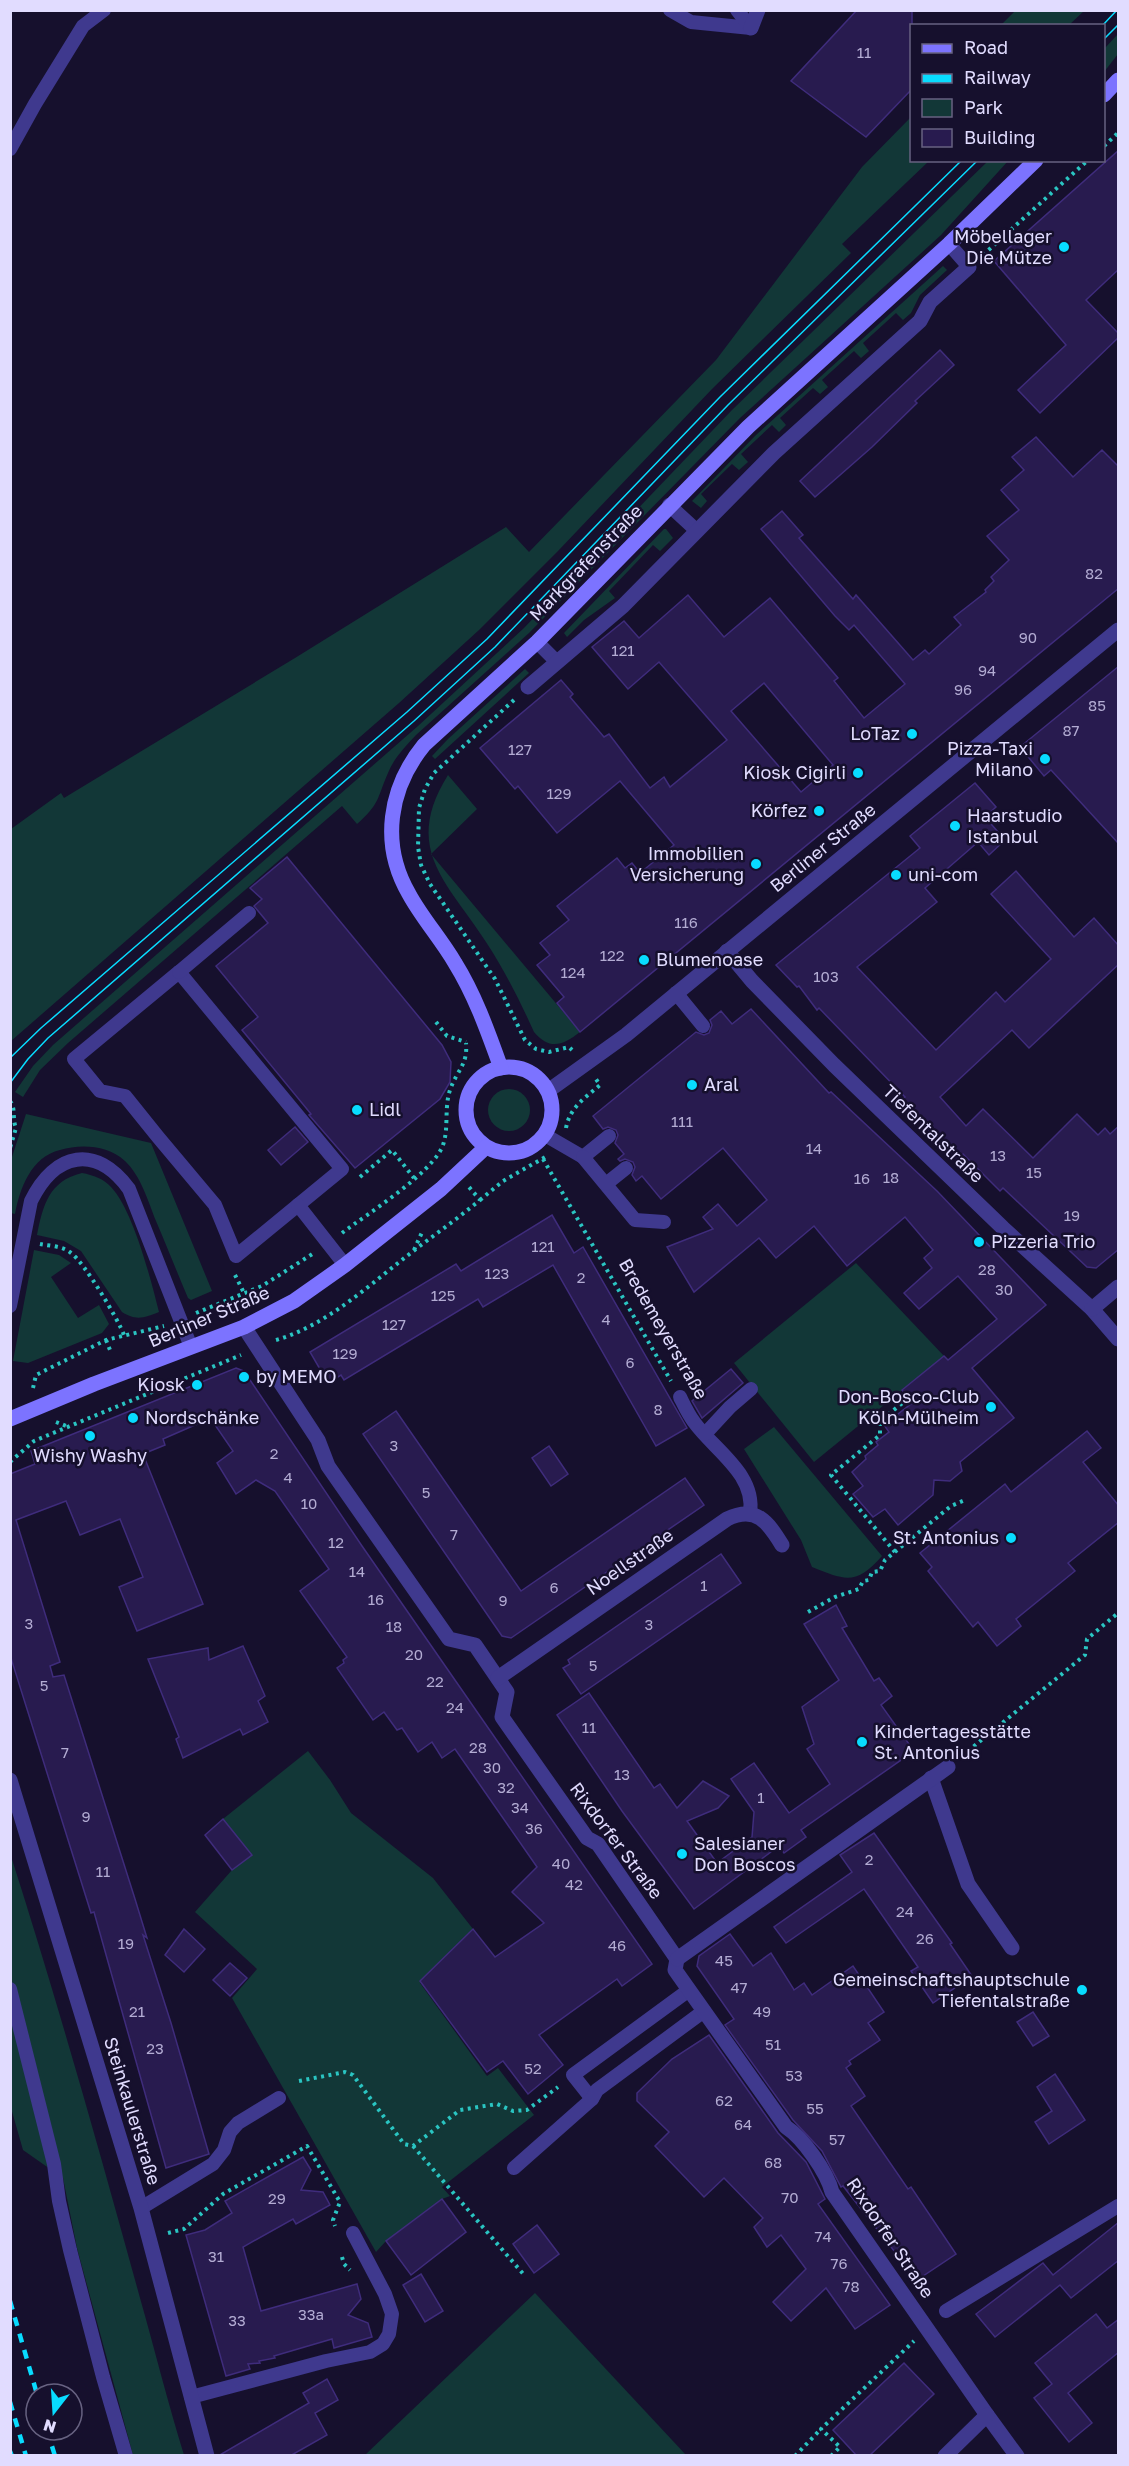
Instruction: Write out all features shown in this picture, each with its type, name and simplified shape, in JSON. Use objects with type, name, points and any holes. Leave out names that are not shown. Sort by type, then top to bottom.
[{"type":"main road","points":[[1105,94],[1119,80]]},
{"type":"main road","name":"Markgrafenstraße","points":[[501,1068],[471,991],[409,894],[399,873],[393,851],[392,826],[395,801],[402,779],[417,753],[537,642],[748,427],[949,244],[1034,162]]},
{"type":"main road","points":[[515,1067],[529,1072],[540,1080],[548,1091],[552,1113],[545,1135],[535,1145],[516,1153],[495,1151],[486,1147],[469,1128],[466,1102],[478,1080],[489,1072],[515,1067]]},
{"type":"main road","name":"Berliner Straße","points":[[10,1419],[244,1327],[294,1301],[345,1265],[459,1174],[486,1147]]},
{"type":"street","points":[[751,28],[758,10]]},
{"type":"street","points":[[528,687],[623,606],[774,453],[920,321],[930,302],[969,267]]},
{"type":"street","name":"Berliner Straße","points":[[548,1091],[676,993],[1119,630]]},
{"type":"street","name":"Tiefentalstraße","points":[[727,951],[752,981],[843,1073],[996,1221],[1092,1309],[1119,1339]]},
{"type":"street","points":[[1092,1309],[1119,1287]]},
{"type":"street","name":"Rixdorfer Straße","points":[[244,1327],[318,1440],[328,1466],[449,1639],[475,1645],[498,1678],[507,1692],[502,1717],[586,1838],[598,1844],[677,1959],[675,1971],[786,2127],[795,2133],[816,2162],[829,2181],[832,2192],[1017,2456]]},
{"type":"street","points":[[750,1513],[762,1518],[782,1545]]},
{"type":"street","name":"Noellstraße","points":[[498,1678],[727,1519],[738,1514],[750,1513]]},
{"type":"street","points":[[677,1959],[948,1767]]},
{"type":"street","points":[[931,1778],[968,1884],[1012,1948]]},
{"type":"street","name":"Steinkaulerstraße","points":[[10,1780],[150,2237],[207,2456]]},
{"type":"street","points":[[945,2456],[987,2415]]},
{"type":"lane","points":[[10,149],[34,104],[83,26],[104,10]]},
{"type":"lane","points":[[670,10],[691,22],[751,28]]},
{"type":"lane","points":[[737,10],[751,28]]},
{"type":"lane","points":[[949,244],[969,267]]},
{"type":"lane","points":[[669,505],[696,530]]},
{"type":"lane","points":[[537,642],[556,661]]},
{"type":"lane","points":[[179,972],[342,1169],[236,1256],[215,1205],[124,1096],[100,1091],[74,1059],[249,913]]},
{"type":"lane","points":[[676,993],[703,1026]]},
{"type":"lane","points":[[545,1135],[584,1157],[636,1220],[664,1222]]},
{"type":"lane","points":[[584,1157],[609,1136]]},
{"type":"lane","points":[[10,1306],[31,1201],[38,1186],[49,1173],[62,1164],[81,1159],[99,1162],[117,1173],[129,1190],[191,1347]]},
{"type":"lane","points":[[606,1184],[626,1168]]},
{"type":"lane","points":[[298,1205],[345,1265]]},
{"type":"lane","points":[[705,1434],[730,1407],[751,1389]]},
{"type":"lane","name":"Bredemeyerstraße","points":[[680,1397],[694,1422],[732,1463],[752,1501],[750,1513]]},
{"type":"lane","points":[[10,1989],[54,2164],[59,2201],[70,2250],[126,2456]]},
{"type":"lane","points":[[592,2099],[573,2075],[689,1990]]},
{"type":"lane","points":[[514,2168],[592,2099],[597,2090],[704,2011]]},
{"type":"lane","points":[[141,2208],[213,2164],[224,2150],[230,2132],[238,2123],[279,2098]]},
{"type":"lane","points":[[946,2311],[1119,2206]]},
{"type":"lane","points":[[191,2397],[326,2361],[370,2352],[383,2344],[388,2334],[392,2314],[353,2233]]},
{"type":"path","points":[[1105,145],[1119,133]]},
{"type":"path","points":[[969,267],[1086,162]]},
{"type":"path","points":[[528,687],[434,773],[425,789],[419,808],[418,847],[430,884],[495,979],[525,1040],[536,1049],[549,1052],[569,1047],[584,1065]]},
{"type":"path","points":[[436,1022],[447,1036],[466,1042]]},
{"type":"path","points":[[10,1101],[13,1104],[12,1122],[16,1128],[10,1148]]},
{"type":"path","points":[[342,1169],[353,1182],[392,1150],[414,1178]]},
{"type":"path","name":"Bredemeyerstraße","points":[[543,1159],[680,1397]]},
{"type":"path","points":[[10,1462],[34,1441],[211,1369],[258,1347],[305,1330],[355,1297],[480,1200],[459,1174]]},
{"type":"path","points":[[414,1251],[423,1230]]},
{"type":"path","points":[[23,1240],[62,1248],[76,1257],[118,1320],[124,1335]]},
{"type":"path","points":[[106,1340],[110,1350]]},
{"type":"path","points":[[895,1552],[831,1475],[880,1435],[880,1421],[905,1401]]},
{"type":"path","points":[[808,1612],[835,1597],[859,1589],[863,1581],[870,1580],[872,1572],[880,1571],[885,1560],[951,1506],[965,1500]]},
{"type":"path","points":[[948,1767],[1085,1655],[1087,1639],[1119,1613]]},
{"type":"path","points":[[299,2081],[345,2072],[353,2075],[404,2144],[413,2146],[525,2276]]},
{"type":"path","points":[[413,2146],[460,2110],[497,2104],[513,2111],[527,2110],[573,2075]]},
{"type":"path","points":[[150,2237],[184,2229],[223,2194],[307,2146],[340,2202],[333,2220],[336,2231]]},
{"type":"path","points":[[341,2253],[344,2264],[353,2272],[371,2268]]},
{"type":"path","points":[[795,2456],[928,2328]]},
{"type":"path","points":[[821,2429],[840,2448],[831,2456]]},
{"type":"green space","points":[[1015,10],[1084,11],[1070,24],[1002,24]]},
{"type":"green space","points":[[1118,34],[1118,54],[1105,71],[1105,48]]},
{"type":"green space","points":[[910,118],[910,162],[928,162],[842,244],[851,253],[712,389],[558,551],[479,630],[399,703],[11,1041],[11,829],[61,793],[64,798],[506,527],[529,552],[716,360],[862,167]]},
{"type":"green space","points":[[987,162],[1007,162],[941,235],[740,418],[529,633],[416,735],[393,762],[377,800],[357,824],[342,806],[68,1043],[40,1070],[23,1097],[15,1092],[33,1066],[53,1045],[418,726],[524,628],[732,410]]},
{"type":"green space","points":[[943,266],[947,270],[920,295],[911,313],[903,320],[896,313],[863,343],[869,351],[861,358],[854,351],[822,380],[828,387],[820,394],[813,388],[780,418],[786,425],[779,432],[772,425],[741,454],[748,462],[739,470],[732,464],[701,494],[707,501],[701,508],[692,501],[756,435]]},
{"type":"green space","points":[[664,529],[673,538],[660,551],[653,545],[609,591],[615,598],[584,620],[567,637],[564,633]]},
{"type":"green space","points":[[525,669],[529,673],[435,759],[432,756],[448,739]]},
{"type":"green space","points":[[448,775],[477,809],[432,853],[429,824],[435,801]]},
{"type":"green space","points":[[433,856],[580,1032],[562,1043],[551,1044],[534,1032],[500,964],[445,882]]},
{"type":"green space","points":[[509,1089],[524,1095],[530,1110],[524,1125],[509,1131],[494,1125],[488,1110],[494,1095]]},
{"type":"green space","points":[[26,1114],[151,1143],[212,1291],[191,1300],[188,1298],[140,1181],[125,1161],[110,1152],[94,1147],[68,1148],[41,1159],[28,1175],[15,1214],[11,1213],[11,1160]]},
{"type":"green space","points":[[82,1173],[94,1176],[111,1187],[127,1212],[140,1246],[159,1312],[140,1318],[122,1312],[81,1251],[64,1241],[37,1235],[49,1196],[62,1182]]},
{"type":"green space","points":[[34,1250],[59,1255],[71,1263],[51,1277],[78,1318],[99,1305],[109,1324],[102,1333],[28,1363],[13,1361]]},
{"type":"green space","points":[[856,1263],[944,1356],[814,1462],[734,1363]]},
{"type":"green space","points":[[774,1427],[882,1556],[865,1572],[850,1578],[833,1575],[812,1567],[801,1540],[744,1449]]},
{"type":"green space","points":[[308,1751],[351,1813],[433,1878],[473,1929],[420,1983],[487,2076],[498,2068],[534,2115],[442,2187],[450,2196],[442,2199],[386,2241],[376,2252],[232,1998],[257,1969],[195,1912],[232,1870],[251,1855],[223,1819]]},
{"type":"green space","points":[[10,1853],[77,2075],[184,2455],[133,2455],[77,2248],[63,2178],[23,2150],[11,2108]]},
{"type":"green space","points":[[535,2293],[686,2455],[365,2455]]},
{"type":"building","points":[[857,10],[912,10],[910,91],[866,137],[791,81]]},
{"type":"building","name":"Möbellager Die Mütze","points":[[1119,150],[1119,269],[1086,300],[1119,334],[1119,337],[1040,413],[1018,390],[1066,345],[994,261]]},
{"type":"building","points":[[940,350],[954,365],[915,401],[917,403],[872,447],[815,497],[800,481]]},
{"type":"building","points":[[1036,437],[1073,477],[1102,450],[1119,467],[1119,588],[580,1032],[557,1003],[564,997],[537,965],[550,955],[540,943],[569,920],[557,906],[617,858],[625,868],[632,863],[640,873],[674,845],[620,781],[557,833],[518,786],[515,789],[480,748],[561,680],[573,694],[570,697],[604,737],[609,734],[650,788],[664,777],[670,787],[727,740],[659,662],[628,689],[592,647],[624,621],[639,638],[688,595],[724,637],[770,598],[838,678],[834,681],[864,718],[905,684],[854,625],[849,630],[835,616],[761,529],[782,511],[803,535],[799,538],[853,599],[856,595],[913,660],[925,650],[929,654],[961,625],[954,617],[986,592],[985,590],[994,581],[991,577],[1009,560],[987,536],[1019,510],[1001,490],[1024,470],[1012,457]],"holes":[[[764,683],[833,765],[801,792],[731,711]]]},
{"type":"building","points":[[1119,666],[1119,844],[1051,770],[1044,776],[1020,747]]},
{"type":"building","points":[[975,783],[996,807],[985,817],[1005,840],[989,855],[978,842],[925,888],[937,902],[857,967],[936,1050],[996,992],[1005,1002],[1051,959],[991,894],[1016,871],[1074,937],[1094,918],[1119,946],[1119,964],[1029,1048],[1012,1030],[940,1097],[966,1126],[983,1109],[1033,1158],[1077,1114],[1098,1135],[1105,1128],[1110,1134],[1119,1126],[1119,1249],[1096,1268],[1087,1267],[1003,1188],[1000,1191],[963,1154],[956,1160],[901,1101],[905,1097],[819,1008],[817,1010],[799,986],[797,987],[776,965],[920,848],[910,836]]},
{"type":"building","points":[[287,857],[442,1045],[451,1062],[450,1082],[440,1099],[355,1168],[309,1115],[311,1114],[242,1030],[258,1017],[216,966],[268,923],[254,906],[262,899],[250,888]]},
{"type":"building","points":[[751,1009],[829,1093],[831,1092],[937,1191],[1046,1305],[972,1368],[1014,1418],[960,1462],[962,1471],[950,1481],[934,1480],[933,1495],[898,1525],[885,1509],[873,1517],[853,1494],[863,1486],[852,1472],[878,1445],[876,1442],[889,1432],[884,1425],[912,1403],[902,1390],[944,1356],[948,1360],[997,1319],[958,1276],[919,1309],[904,1293],[932,1268],[924,1258],[933,1250],[905,1217],[847,1266],[814,1226],[776,1258],[759,1238],[694,1292],[667,1247],[713,1229],[703,1217],[718,1204],[737,1226],[767,1200],[723,1148],[661,1199],[642,1176],[636,1181],[632,1175],[635,1167],[633,1162],[618,1159],[624,1154],[615,1143],[618,1135],[616,1130],[608,1127],[603,1129],[593,1116],[696,1032],[704,1035],[709,1033],[712,1025],[710,1020],[721,1011],[732,1024]]},
{"type":"building","points":[[295,1127],[308,1142],[281,1165],[268,1150]]},
{"type":"building","points":[[552,1215],[574,1253],[583,1247],[687,1428],[656,1446],[553,1265],[483,1307],[478,1299],[344,1380],[341,1375],[328,1383],[310,1352],[456,1264],[461,1271]]},
{"type":"building","points":[[236,1368],[244,1371],[362,1546],[652,1964],[622,1986],[617,1979],[539,2035],[563,2065],[528,2094],[503,2061],[487,2072],[420,1981],[473,1929],[495,1957],[544,1923],[512,1892],[537,1867],[455,1749],[442,1758],[432,1742],[418,1752],[402,1728],[397,1730],[384,1712],[373,1720],[337,1668],[344,1663],[343,1660],[347,1657],[300,1591],[329,1569],[275,1491],[256,1480],[236,1494],[217,1463],[233,1451],[211,1419],[195,1425],[163,1439],[165,1445],[143,1454],[203,1604],[137,1631],[119,1587],[143,1577],[120,1519],[80,1535],[66,1501],[16,1520],[60,1662],[50,1666],[53,1677],[64,1675],[147,1938],[143,1935],[209,2154],[166,2168],[94,1912],[91,1913],[10,1655],[10,1474],[35,1464],[31,1451]]},
{"type":"building","points":[[731,1369],[743,1383],[702,1418],[692,1401]]},
{"type":"building","points":[[396,1411],[521,1591],[685,1478],[704,1505],[511,1638],[502,1636],[363,1434]]},
{"type":"building","name":"St. Antonius","points":[[1087,1431],[1101,1448],[1083,1462],[1119,1506],[1119,1522],[1068,1563],[1075,1571],[1016,1619],[1021,1626],[997,1646],[978,1622],[973,1627],[928,1571],[932,1567],[920,1553],[1005,1484],[1011,1492]]},
{"type":"building","points":[[549,1446],[568,1474],[551,1486],[532,1458]]},
{"type":"building","points":[[721,1554],[741,1583],[581,1694],[563,1668],[570,1664],[568,1660]]},
{"type":"building","points":[[836,1605],[847,1626],[842,1628],[874,1681],[879,1678],[892,1696],[881,1705],[914,1751],[801,1830],[806,1837],[784,1853],[779,1846],[694,1909],[622,1811],[557,1715],[589,1693],[654,1788],[660,1784],[677,1808],[703,1781],[729,1796],[718,1808],[687,1821],[717,1863],[752,1837],[754,1812],[731,1779],[754,1763],[789,1813],[830,1784],[807,1749],[814,1744],[802,1707],[839,1680],[804,1624]]},
{"type":"building","points":[[243,1646],[265,1696],[258,1701],[268,1722],[243,1735],[240,1729],[183,1758],[176,1739],[179,1737],[148,1659],[208,1648],[209,1660]]},
{"type":"building","points":[[223,1819],[252,1855],[232,1870],[205,1835]]},
{"type":"building","points":[[874,1833],[952,1943],[950,1944],[972,1976],[933,2003],[911,1971],[918,1967],[864,1889],[786,1943],[774,1927],[852,1872],[840,1855]]},
{"type":"building","points":[[184,1929],[205,1949],[184,1972],[165,1955]]},
{"type":"building","points":[[730,1934],[753,1966],[771,1953],[794,1990],[804,1983],[812,1995],[853,1966],[884,2012],[868,2023],[880,2040],[849,2061],[851,2064],[846,2068],[865,2096],[851,2106],[908,2189],[911,2187],[956,2254],[917,2280],[843,2186],[841,2187],[822,2151],[793,2120],[725,2025],[734,2019],[697,1966],[699,1956]]},
{"type":"building","points":[[230,1963],[247,1978],[230,1996],[213,1980]]},
{"type":"building","points":[[1033,2012],[1049,2036],[1033,2046],[1017,2022]]},
{"type":"building","points":[[709,2035],[778,2133],[806,2162],[825,2199],[818,2204],[890,2305],[855,2329],[826,2288],[791,2321],[773,2302],[806,2269],[781,2235],[767,2247],[754,2227],[763,2218],[724,2178],[704,2197],[655,2146],[669,2132],[637,2101],[637,2093],[672,2059]]},
{"type":"building","points":[[1055,2074],[1085,2120],[1049,2144],[1035,2122],[1052,2111],[1037,2087]]},
{"type":"building","points":[[303,2157],[311,2170],[301,2190],[323,2192],[330,2205],[296,2224],[293,2219],[243,2247],[261,2311],[357,2284],[361,2299],[348,2315],[368,2323],[372,2337],[334,2348],[332,2339],[259,2361],[260,2363],[248,2364],[250,2369],[226,2376],[186,2235],[205,2230],[232,2213],[225,2201]]},
{"type":"building","points":[[442,2199],[466,2232],[411,2275],[386,2241]]},
{"type":"building","points":[[1119,2222],[1119,2260],[1071,2298],[1060,2285],[995,2337],[976,2314],[1043,2263],[1053,2275]]},
{"type":"building","points":[[537,2225],[559,2254],[534,2273],[513,2244]]},
{"type":"building","points":[[421,2274],[443,2311],[425,2322],[403,2285]]},
{"type":"building","points":[[1096,2314],[1107,2328],[1119,2319],[1119,2352],[1068,2393],[1092,2423],[1069,2442],[1034,2398],[1052,2384],[1035,2363]]},
{"type":"building","points":[[904,2363],[934,2394],[869,2456],[857,2456],[833,2430]]},
{"type":"building","points":[[327,2379],[338,2400],[315,2413],[327,2435],[290,2456],[218,2456],[309,2403],[303,2393]]},
{"type":"tram line","points":[[1104,24],[1117,10]]},
{"type":"tram line","points":[[1105,38],[1118,25]]},
{"type":"tram line","points":[[10,1058],[41,1028],[407,712],[487,639],[720,397],[960,162]]},
{"type":"tram line","points":[[10,1083],[48,1038],[414,721],[495,647],[728,405],[976,162]]},
{"type":"railway","points":[[10,2301],[34,2382]]},
{"type":"railway","points":[[10,2402],[26,2456]]},
{"type":"railway","points":[[51,2442],[55,2456]]},
{"type":"railway","points":[[10,2451],[12,2456]]},
{"type":"place","name":"Möbellager Die Mütze","points":[[1064,247]]},
{"type":"place","name":"LoTaz","points":[[912,734]]},
{"type":"place","name":"Pizza-Taxi Milano","points":[[1045,759]]},
{"type":"place","name":"Kiosk Cigirli","points":[[858,773]]},
{"type":"place","name":"Körfez","points":[[819,811]]},
{"type":"place","name":"Haarstudio Istanbul","points":[[955,826]]},
{"type":"place","name":"Immobilien Versicherung","points":[[756,864]]},
{"type":"place","name":"uni-com","points":[[896,875]]},
{"type":"place","name":"Blumenoase","points":[[644,960]]},
{"type":"place","name":"Aral","points":[[692,1085]]},
{"type":"place","name":"Lidl","points":[[357,1110]]},
{"type":"place","name":"Pizzeria Trio","points":[[979,1242]]},
{"type":"place","name":"by MEMO","points":[[244,1377]]},
{"type":"place","name":"Kiosk","points":[[197,1385]]},
{"type":"place","name":"Don-Bosco-Club Köln-Mülheim","points":[[991,1407]]},
{"type":"place","name":"Nordschänke","points":[[133,1418]]},
{"type":"place","name":"Wishy Washy","points":[[90,1436]]},
{"type":"place","name":"St. Antonius","points":[[1011,1538]]},
{"type":"place","name":"Kindertagesstätte St. Antonius","points":[[862,1742]]},
{"type":"place","name":"Salesianer Don Boscos","points":[[682,1854]]},
{"type":"place","name":"Gemeinschaftshauptschule Tiefentalstraße","points":[[1082,1990]]}]
